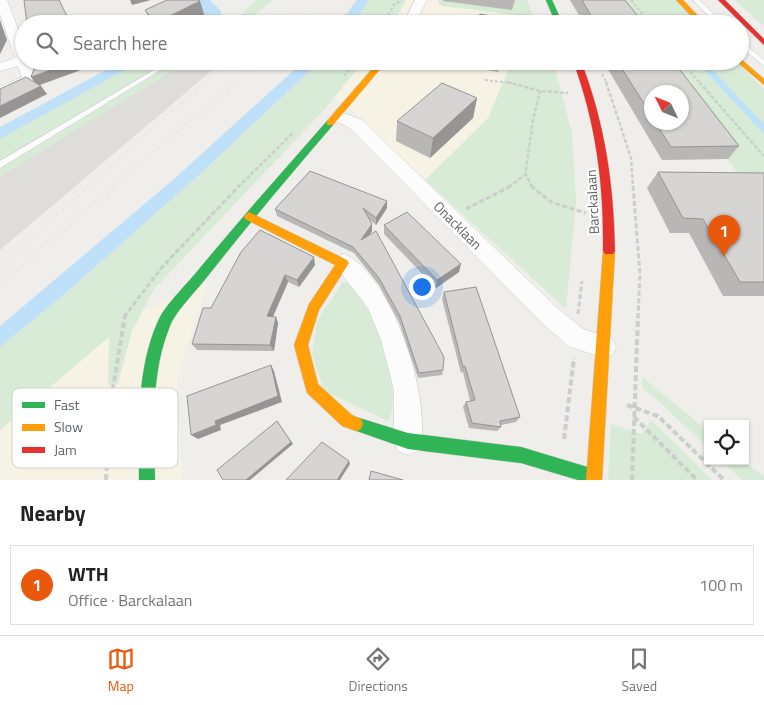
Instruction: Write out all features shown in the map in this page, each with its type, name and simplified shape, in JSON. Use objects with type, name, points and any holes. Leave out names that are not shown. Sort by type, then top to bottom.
[{"type":"main road","points":[[549,0],[556,15]]},
{"type":"main road","points":[[679,0],[694,15]]},
{"type":"main road","points":[[721,0],[736,15]]},
{"type":"main road","points":[[749,28],[764,43]]},
{"type":"main road","points":[[749,69],[764,83]]},
{"type":"main road","points":[[148,388],[153,352],[159,332],[174,306],[376,70]]},
{"type":"main road","name":"Barckalaan","points":[[580,70],[597,117],[608,189],[610,220],[604,347]]},
{"type":"main road","points":[[249,216],[343,263],[313,308],[301,345],[312,388],[348,421],[408,442],[521,455],[561,466],[594,479],[604,347]]},
{"type":"street","points":[[1,0],[15,38]]},
{"type":"street","points":[[414,15],[421,0]]},
{"type":"street","points":[[0,67],[15,62]]},
{"type":"street","points":[[0,93],[30,79],[27,70]]},
{"type":"street","name":"Onacklaan","points":[[338,116],[356,124],[450,218],[576,338],[604,347]]},
{"type":"street","points":[[343,263],[359,278],[377,302],[393,340],[407,390],[408,442]]},
{"type":"lane","points":[[696,0],[712,15]]},
{"type":"lane","points":[[749,50],[764,64]]},
{"type":"lane","points":[[0,165],[158,70]]},
{"type":"path","points":[[388,15],[394,4],[402,0]]},
{"type":"path","points":[[631,0],[644,15]]},
{"type":"path","points":[[688,70],[764,156]]},
{"type":"path","points":[[485,80],[507,82],[540,92],[573,93]]},
{"type":"path","points":[[540,92],[533,114],[526,174],[532,186],[543,197],[559,206],[588,214]]},
{"type":"path","points":[[450,218],[510,186],[526,174]]},
{"type":"path","name":"Barckalaan","points":[[587,222],[588,204]]},
{"type":"path","points":[[561,466],[583,276]]},
{"type":"path","points":[[600,395],[658,416],[724,480]]},
{"type":"path","points":[[634,417],[697,480]]},
{"type":"shaded area","points":[[404,0],[498,0],[519,9],[519,15],[393,15]]},
{"type":"shaded area","points":[[155,70],[212,70],[0,250],[0,161]]},
{"type":"shaded area","points":[[353,70],[522,70],[522,75],[434,188],[355,113],[331,96]]},
{"type":"shaded area","points":[[208,281],[177,378],[177,388],[33,388],[97,333]]},
{"type":"shaded area","points":[[178,398],[182,480],[0,480],[0,416],[12,406],[12,468],[178,468]]},
{"type":"green space","points":[[256,0],[273,0],[255,15],[240,15]]},
{"type":"green space","points":[[369,0],[406,0],[398,15],[358,15]]},
{"type":"green space","points":[[439,0],[527,0],[533,15],[515,15],[438,4]]},
{"type":"green space","points":[[612,0],[675,0],[690,15],[623,15]]},
{"type":"green space","points":[[735,0],[764,0],[764,27]]},
{"type":"green space","points":[[125,70],[173,70],[0,177],[0,139]]},
{"type":"green space","points":[[310,70],[357,70],[322,112],[154,289],[132,331],[118,384],[108,385],[109,337],[49,388],[12,388],[12,420],[0,430],[0,347],[61,297],[199,175]]},
{"type":"green space","points":[[508,70],[555,70],[572,133],[576,203],[566,309],[425,180],[488,118]]},
{"type":"green space","points":[[664,70],[745,70],[764,89],[764,210],[689,106],[689,85],[676,85]]},
{"type":"green space","points":[[343,282],[350,282],[372,317],[382,338],[391,376],[393,402],[388,421],[324,391],[312,354],[317,320]]},
{"type":"green space","points":[[642,377],[704,428],[704,444],[652,395],[643,389]]},
{"type":"green space","points":[[651,420],[712,480],[608,480],[611,424],[642,434]]},
{"type":"green space","points":[[726,465],[749,465],[764,477],[764,480],[742,480]]},
{"type":"water","points":[[188,0],[210,0],[221,11],[221,15],[201,15]]},
{"type":"water","points":[[357,0],[369,0],[358,15],[346,15]]},
{"type":"water","points":[[106,70],[125,70],[0,139],[0,127]]},
{"type":"water","points":[[294,70],[310,70],[199,175],[61,297],[0,347],[0,326],[174,179]]},
{"type":"water","points":[[704,70],[713,70],[764,124],[764,134]]},
{"type":"building","points":[[24,0],[59,0],[66,15],[26,15]]},
{"type":"building","points":[[167,0],[200,1],[171,15],[149,15],[145,10]]},
{"type":"building","points":[[582,0],[625,0],[637,15],[591,15]]},
{"type":"building","points":[[34,70],[51,70],[31,77]]},
{"type":"building","points":[[623,70],[680,70],[739,146],[671,147],[660,130],[689,130],[689,85],[644,85],[644,103]]},
{"type":"building","points":[[26,77],[41,86],[0,106],[0,89]]},
{"type":"building","points":[[442,83],[477,98],[433,138],[397,121]]},
{"type":"building","points":[[310,171],[387,201],[376,218],[363,208],[372,224],[361,240],[376,231],[444,357],[443,370],[419,373],[400,316],[379,278],[353,247],[275,209]]},
{"type":"building","points":[[658,172],[764,173],[764,282],[740,282],[703,219],[683,218]]},
{"type":"building","points":[[407,212],[461,264],[437,280],[384,225]]},
{"type":"building","points":[[260,230],[314,257],[297,280],[285,275],[267,316],[276,317],[270,345],[192,344],[203,308],[211,308],[241,252]]},
{"type":"building","points":[[476,287],[520,417],[500,421],[501,427],[472,423],[466,402],[475,400],[465,366],[463,367],[444,292]]},
{"type":"building","points":[[271,365],[278,396],[215,421],[216,425],[191,435],[187,396]]},
{"type":"building","points":[[277,421],[291,442],[246,480],[223,480],[217,470]]},
{"type":"building","points":[[322,442],[349,461],[337,480],[286,480]]},
{"type":"building","points":[[371,471],[403,480],[369,480]]},
{"type":"railway","points":[[277,15],[293,0]]},
{"type":"railway","points":[[307,15],[321,0]]},
{"type":"railway","points":[[202,83],[217,70]]},
{"type":"railway","points":[[234,83],[249,70]]},
{"type":"railway","points":[[87,187],[204,82]]},
{"type":"railway","points":[[113,187],[235,82]]},
{"type":"railway","points":[[0,266],[89,186]]},
{"type":"railway","points":[[0,284],[114,186]]},
{"type":"traffic: fast","points":[[549,0],[556,15]]},
{"type":"traffic: fast","points":[[149,388],[153,359],[165,320],[249,216],[330,123]]},
{"type":"traffic: fast","points":[[356,424],[408,441],[521,455],[594,477]]},
{"type":"traffic: fast","points":[[147,468],[147,480]]},
{"type":"traffic: slow","points":[[679,0],[694,15]]},
{"type":"traffic: slow","points":[[749,69],[764,83]]},
{"type":"traffic: slow","points":[[330,123],[375,70]]},
{"type":"traffic: slow","points":[[249,216],[343,263],[313,308],[301,345],[312,388],[347,421],[356,424]]},
{"type":"traffic: slow","points":[[594,480],[609,251]]},
{"type":"traffic: jam","points":[[721,0],[736,15]]},
{"type":"traffic: jam","points":[[749,28],[764,43]]},
{"type":"traffic: jam","points":[[581,70],[593,107],[603,154],[608,202],[609,251]]},
{"type":"place","name":"WTH","points":[[724,256]]}]
